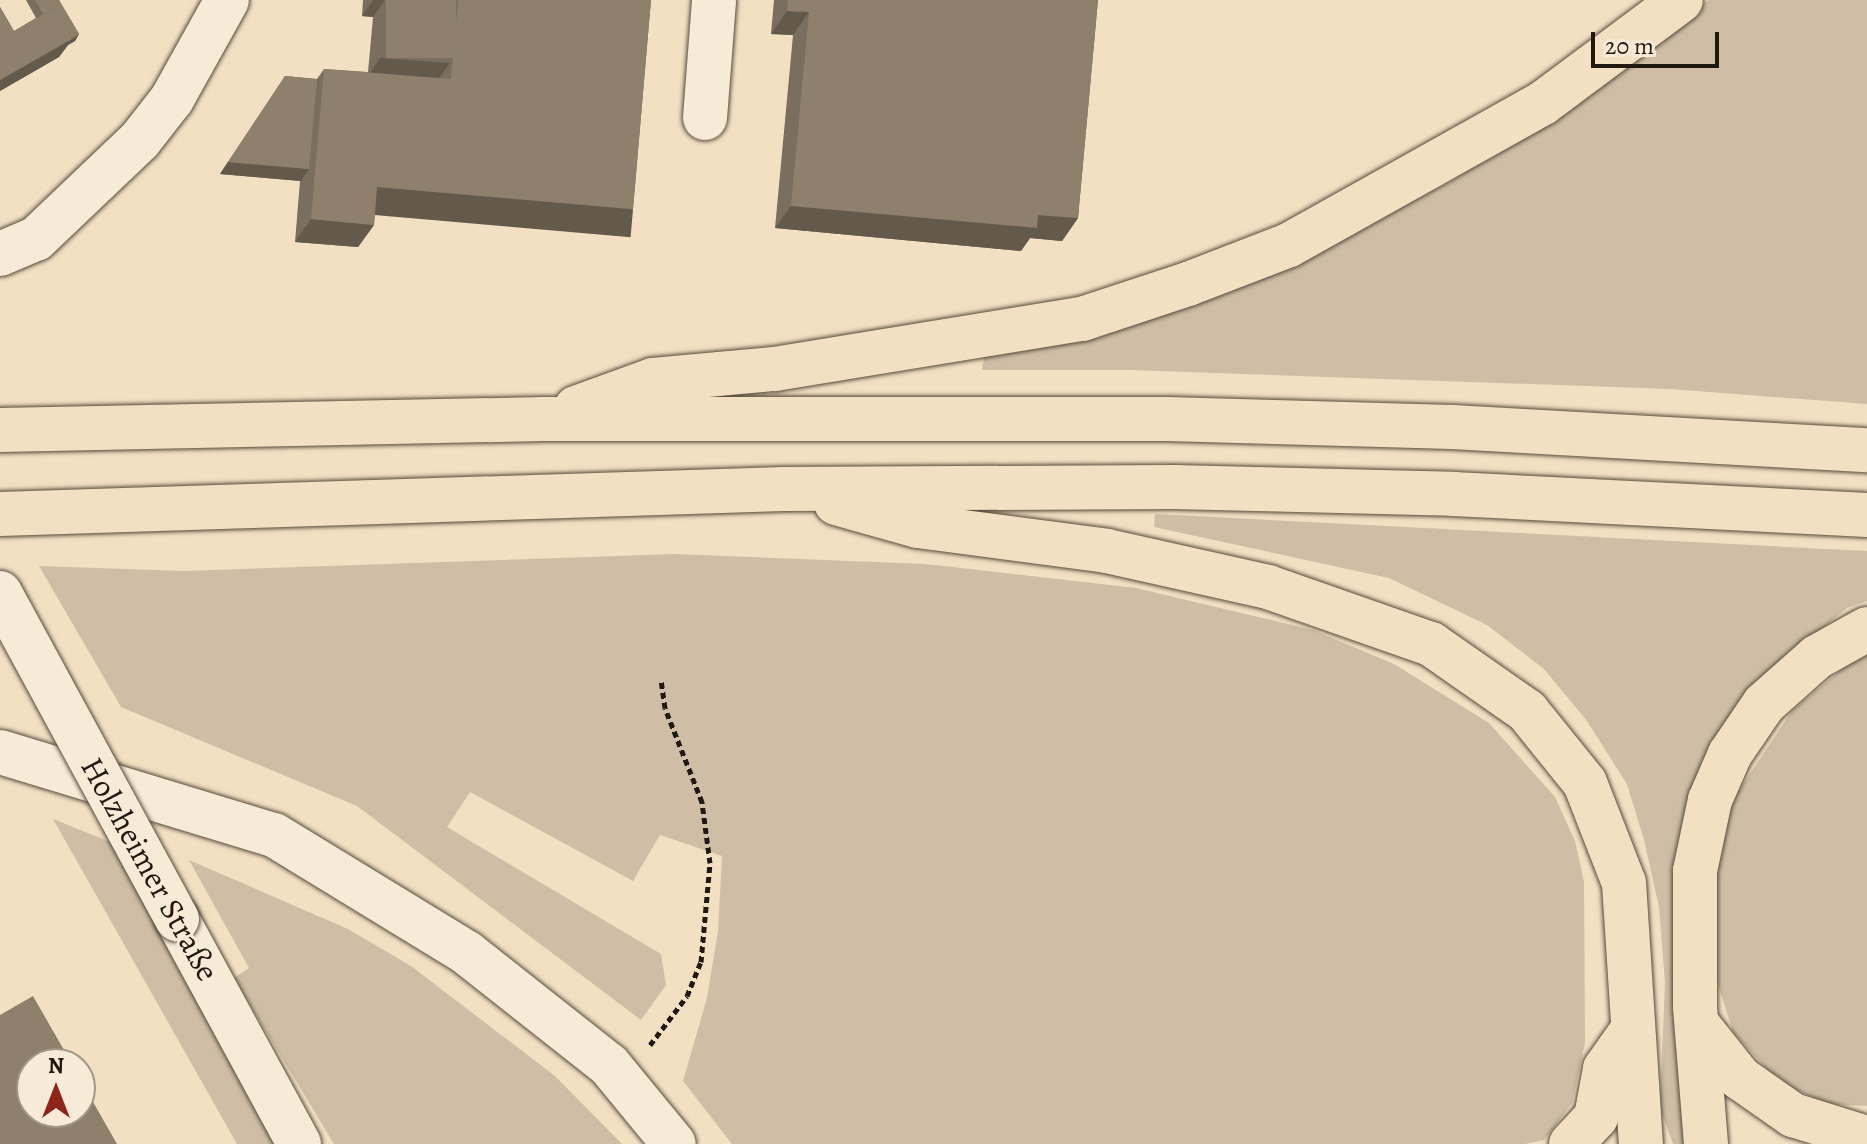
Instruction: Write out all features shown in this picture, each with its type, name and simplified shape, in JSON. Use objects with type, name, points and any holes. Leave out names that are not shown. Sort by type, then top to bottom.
[{"type":"highway","points":[[544,419],[653,380],[775,369],[1082,319],[1188,284],[1289,245],[1543,103],[1681,0]]},
{"type":"highway","points":[[0,430],[544,419],[1167,419],[1467,428],[1867,450]]},
{"type":"highway","points":[[0,514],[784,489],[1174,487],[1514,496],[1867,515]]},
{"type":"highway","points":[[784,489],[918,526],[1107,551],[1268,587],[1390,627],[1475,671],[1527,711],[1585,783],[1624,883],[1641,1144]]},
{"type":"highway","points":[[1706,1144],[1701,1029],[1695,1007],[1695,871],[1710,800],[1730,754],[1764,704],[1817,657],[1867,629]]},
{"type":"highway","points":[[1701,1029],[1740,1078],[1793,1115],[1867,1138]]},
{"type":"highway","points":[[1571,1144],[1596,1117],[1605,1069],[1632,1030]]},
{"type":"street","points":[[0,254],[36,239],[140,140],[172,99],[227,0]]},
{"type":"street","points":[[705,118],[714,0]]},
{"type":"street","name":"Holzheimer Straße","points":[[0,593],[299,1144]]},
{"type":"street","points":[[0,752],[274,835],[467,953],[617,1075],[674,1144]]},
{"type":"path","points":[[617,1075],[661,1035],[687,996],[701,962],[707,926],[710,863],[702,802],[665,708],[661,681]]},
{"type":"shaded area","points":[[1709,0],[1867,0],[1867,404],[1670,389],[1131,370],[982,370],[984,357],[1306,257],[1452,181]]},
{"type":"shaded area","points":[[1155,514],[1867,551],[1867,601],[1847,608],[1770,672],[1727,738],[1683,1144],[1673,1144],[1660,1108],[1665,982],[1659,907],[1644,840],[1627,784],[1587,721],[1544,669],[1487,625],[1389,578],[1154,527]]},
{"type":"shaded area","points":[[673,554],[926,564],[1136,588],[1313,630],[1394,664],[1489,723],[1555,797],[1575,841],[1584,882],[1585,1043],[1572,1103],[1544,1140],[1525,1144],[732,1144],[683,1081],[707,998],[718,931],[722,856],[660,835],[633,881],[470,792],[447,827],[661,954],[666,985],[641,1020],[357,806],[121,707],[39,566],[184,571]]},
{"type":"shaded area","points":[[1867,648],[1867,1106],[1828,1104],[1778,1081],[1733,1032],[1716,978],[1708,909],[1723,814],[1792,711]]},
{"type":"shaded area","points":[[53,819],[133,851],[285,1144],[237,1144]]},
{"type":"shaded area","points":[[189,860],[348,929],[411,966],[555,1076],[622,1144],[334,1144],[234,978],[249,968]]},
{"type":"building","points":[[35,0],[59,0],[79,34],[72,39],[54,8],[43,14]]},
{"type":"building","points":[[386,0],[456,0],[456,58],[386,58]]},
{"type":"building","points":[[458,0],[651,0],[633,209],[377,187],[374,225],[311,219],[324,69],[451,79]]},
{"type":"building","points":[[788,0],[1098,0],[1078,218],[1038,215],[1037,228],[791,206],[809,12],[787,11]]},
{"type":"building","points":[[0,7],[14,31],[54,8],[72,39],[0,80]]},
{"type":"building","points":[[285,76],[317,79],[309,169],[228,162]]},
{"type":"building","points":[[33,996],[63,1048],[16,1048],[16,1128],[96,1128],[96,1107],[117,1144],[0,1144],[0,1015]]}]
